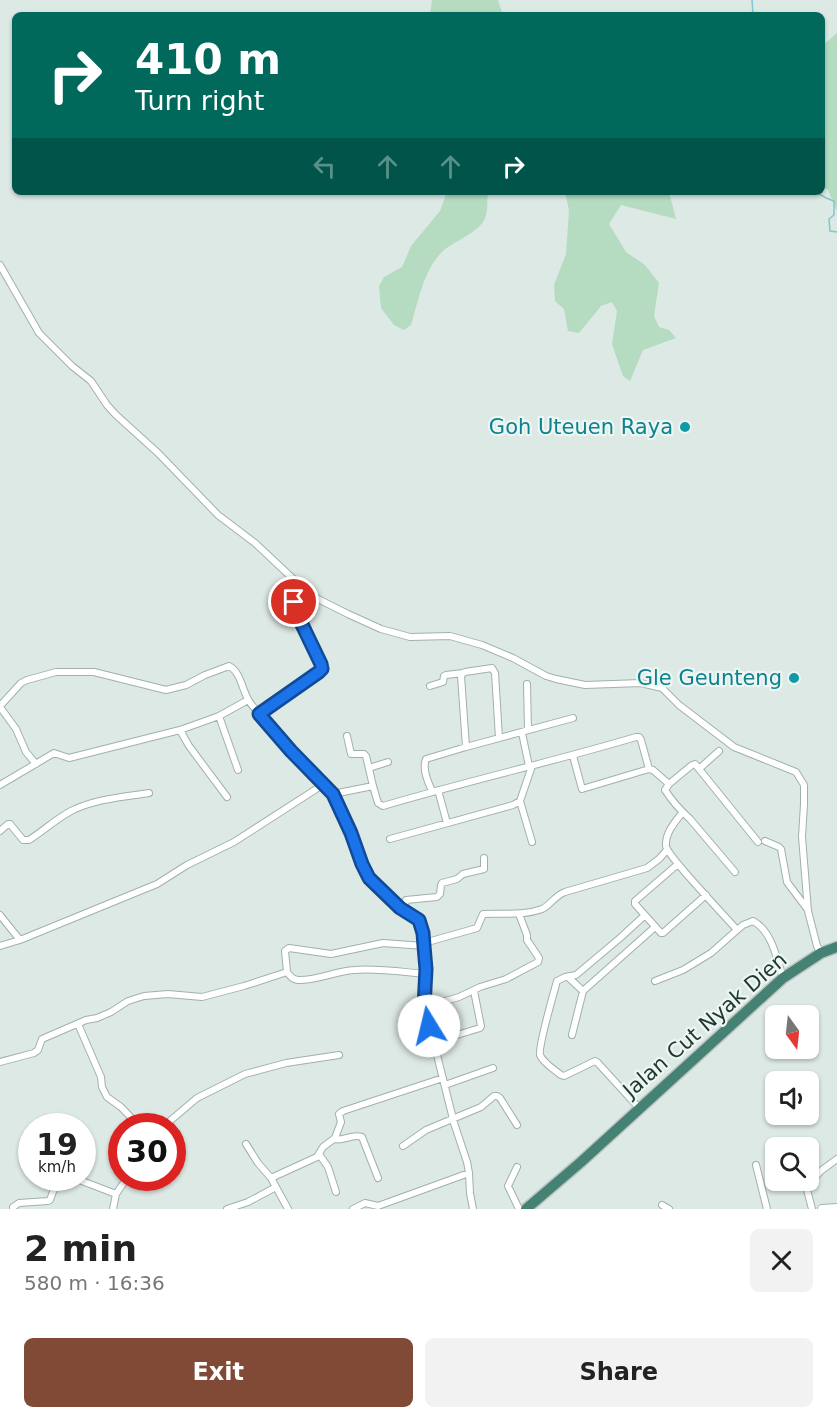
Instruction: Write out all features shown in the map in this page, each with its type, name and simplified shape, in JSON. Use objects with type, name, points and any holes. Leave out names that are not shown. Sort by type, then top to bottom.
[{"type":"highway","name":"Jalan Cut Nyak Dien","points":[[526,1209],[783,978],[822,953],[837,947]]},
{"type":"street","points":[[0,265],[39,333],[72,366],[91,381],[115,414],[158,453],[218,515],[268,554],[305,590],[338,609],[381,629],[410,637],[450,636],[482,645],[556,679],[585,685],[641,683],[662,688],[679,705],[734,747],[796,772],[804,785],[802,837],[808,911],[817,946],[822,953]]},
{"type":"street","points":[[259,714],[322,669],[295,607],[296,594],[305,590]]},
{"type":"street","points":[[36,764],[26,752],[16,729],[0,704],[27,680],[56,672],[94,672],[166,690],[186,685],[229,666],[232,667],[248,700],[259,714],[333,794],[369,878],[404,910],[419,920],[424,944],[424,1007],[467,1162],[473,1209]]},
{"type":"street","points":[[430,686],[443,682],[446,675],[492,668],[495,673],[499,738]]},
{"type":"street","points":[[462,673],[466,747]]},
{"type":"street","points":[[527,684],[525,732],[530,766],[520,801],[532,842]]},
{"type":"street","points":[[0,785],[54,753],[69,758],[180,730],[219,716],[248,700]]},
{"type":"street","points":[[219,716],[238,770]]},
{"type":"street","points":[[447,823],[425,769],[426,759],[573,718]]},
{"type":"street","points":[[180,730],[189,746],[227,797]]},
{"type":"street","points":[[347,736],[351,754],[366,756],[372,786],[378,803],[383,806],[639,737],[649,769]]},
{"type":"street","points":[[699,770],[719,751]]},
{"type":"street","points":[[573,756],[582,789],[649,769],[669,784]]},
{"type":"street","points":[[369,768],[388,762]]},
{"type":"street","points":[[735,872],[690,819],[682,813],[665,790],[693,764],[762,842],[781,849],[787,882],[808,911]]},
{"type":"street","points":[[0,946],[157,884],[187,865],[234,842],[324,784]]},
{"type":"street","points":[[333,794],[372,786]]},
{"type":"street","points":[[0,831],[10,824],[23,840],[28,840],[71,811],[109,799],[149,793]]},
{"type":"street","points":[[390,839],[513,805],[520,801]]},
{"type":"street","points":[[682,813],[669,831],[667,850],[737,930]]},
{"type":"street","points":[[425,974],[354,970],[297,980],[286,972],[285,951],[289,948],[331,954],[383,943],[424,944],[477,927],[483,914],[530,913],[544,908],[565,892],[647,868],[667,850]]},
{"type":"street","points":[[404,910],[406,900],[437,897],[442,884],[457,879],[463,874],[484,869],[484,858]]},
{"type":"street","points":[[678,864],[635,901],[644,916],[663,933],[706,895]]},
{"type":"street","points":[[424,1007],[459,997],[508,978],[539,960],[527,940],[519,914]]},
{"type":"street","points":[[0,915],[20,940]]},
{"type":"street","points":[[639,1108],[597,1062],[594,1061],[564,1076],[542,1059],[540,1049],[557,981],[576,975],[644,916]]},
{"type":"street","points":[[655,981],[683,970],[711,953],[737,930],[753,921],[762,927],[768,937],[783,978]]},
{"type":"street","points":[[572,1035],[583,990],[654,927]]},
{"type":"street","points":[[620,938],[629,949]]},
{"type":"street","points":[[596,958],[605,970]]},
{"type":"street","points":[[0,1062],[34,1053],[38,1050],[42,1039],[86,1020],[98,1018],[128,1001],[144,996],[168,994],[202,997],[286,972]]},
{"type":"street","points":[[568,977],[583,990]]},
{"type":"street","points":[[434,1042],[480,1028],[474,991]]},
{"type":"street","points":[[78,1024],[107,1097],[126,1113]]},
{"type":"street","points":[[179,1113],[196,1098],[245,1074],[286,1063],[339,1054]]},
{"type":"street","points":[[271,1178],[311,1160],[318,1154],[334,1139],[340,1125],[339,1114],[343,1111],[493,1068]]},
{"type":"street","points":[[403,1146],[426,1130],[481,1107],[494,1096],[497,1096],[517,1125]]},
{"type":"street","points":[[334,1139],[339,1140],[356,1135],[362,1137],[378,1178]]},
{"type":"street","points":[[246,1144],[271,1178],[288,1209]]},
{"type":"street","points":[[318,1154],[328,1167],[336,1192]]},
{"type":"street","points":[[812,1209],[806,1186],[837,1159]]},
{"type":"street","points":[[756,1165],[768,1209]]},
{"type":"street","points":[[517,1167],[508,1186],[519,1209]]},
{"type":"street","points":[[353,1209],[365,1203],[379,1208],[469,1173]]},
{"type":"street","points":[[96,1186],[116,1194]]},
{"type":"street","points":[[226,1209],[248,1202],[276,1188]]},
{"type":"street","points":[[14,1209],[19,1203],[48,1201],[53,1191]]},
{"type":"street","points":[[113,1209],[118,1191]]},
{"type":"street","points":[[662,1205],[669,1209]]},
{"type":"street","points":[[822,1209],[837,1208]]},
{"type":"green space","points":[[432,0],[498,0],[502,12],[430,12]]},
{"type":"green space","points":[[837,33],[837,211],[825,188],[825,43]]},
{"type":"green space","points":[[446,195],[488,195],[484,221],[441,253],[430,268],[411,325],[404,330],[394,325],[381,308],[379,286],[384,277],[402,267],[411,246],[440,211]]},
{"type":"green space","points":[[566,195],[670,195],[676,219],[621,205],[609,224],[626,252],[645,265],[659,283],[654,316],[659,327],[669,330],[676,338],[643,350],[630,381],[623,376],[612,344],[617,311],[612,302],[601,306],[579,333],[568,331],[564,309],[555,301],[554,285],[566,254],[569,210]]},
{"type":"waterway","points":[[752,0],[753,12]]},
{"type":"waterway","points":[[821,195],[834,201],[834,215],[829,219],[830,231],[837,232]]},
{"type":"place","name":"Goh Uteuen Raya","points":[[685,427]]},
{"type":"place","name":"Gle Geunteng","points":[[794,678]]},
{"type":"route","points":[[294,602],[296,612],[322,669],[259,714],[333,794],[369,878],[400,908],[419,920],[423,933],[426,969],[424,1007],[429,1026]]}]
